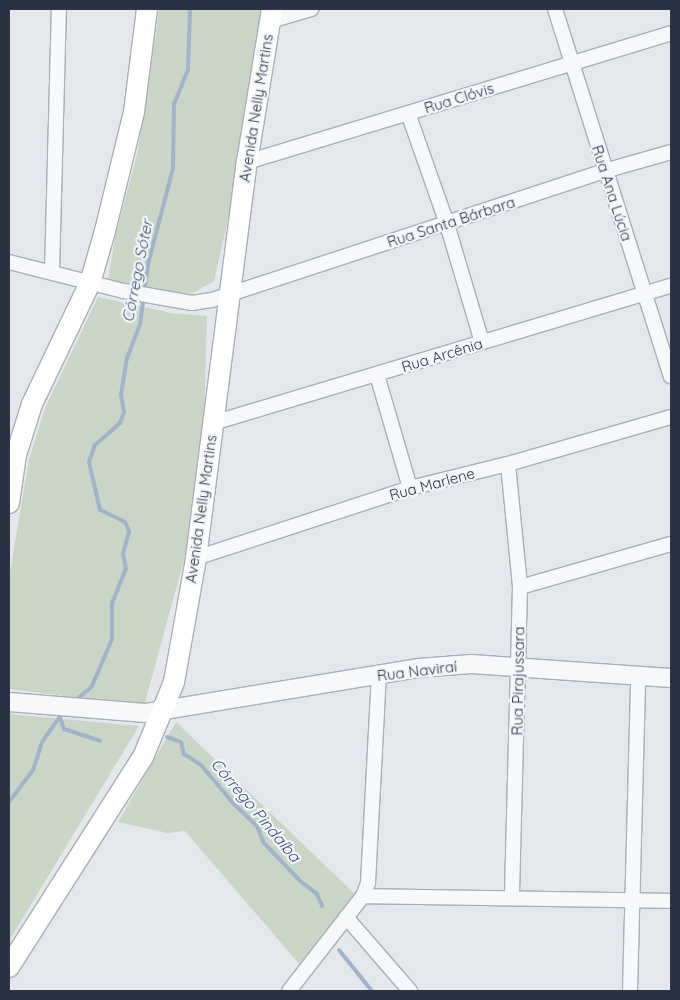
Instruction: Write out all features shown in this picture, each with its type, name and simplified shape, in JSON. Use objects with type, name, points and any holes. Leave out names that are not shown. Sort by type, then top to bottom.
[{"type":"main road","points":[[9,503],[16,455],[32,404],[90,283],[132,121],[147,9]]},
{"type":"main road","name":"Avenida Nelly Martins","points":[[9,967],[143,757],[164,711],[174,682],[196,558],[247,162],[271,15]]},
{"type":"street","points":[[52,272],[59,9]]},
{"type":"street","points":[[271,15],[311,9]]},
{"type":"street","name":"Rua Ana Lúcia","points":[[555,9],[604,171],[646,294],[671,376]]},
{"type":"street","name":"Rua Clóvis","points":[[247,162],[671,33]]},
{"type":"street","points":[[408,113],[448,224],[482,342]]},
{"type":"street","name":"Rua Santa Bárbara","points":[[9,262],[124,291],[192,304],[231,294],[604,171],[671,152]]},
{"type":"street","name":"Rua Arcênia","points":[[214,422],[671,286]]},
{"type":"street","points":[[377,375],[410,488]]},
{"type":"street","name":"Rua Marlene","points":[[196,558],[410,488],[508,464],[671,416]]},
{"type":"street","name":"Rua Pirajussara","points":[[508,464],[520,587],[512,898]]},
{"type":"street","points":[[520,587],[671,544]]},
{"type":"street","name":"Rua Naviraí","points":[[9,702],[94,711],[164,711],[379,676],[470,664],[671,678]]},
{"type":"street","points":[[288,991],[363,896],[368,883],[379,676]]},
{"type":"street","points":[[630,991],[638,677]]},
{"type":"street","points":[[363,896],[671,901]]},
{"type":"street","points":[[346,917],[410,991]]},
{"type":"green space","points":[[159,9],[268,9],[241,162],[214,281],[193,293],[169,295],[108,281],[115,237],[137,155],[151,67],[149,47],[155,40]]},
{"type":"green space","points":[[98,297],[171,313],[207,316],[204,419],[185,556],[144,706],[9,689],[9,579],[29,459],[45,408]]},
{"type":"green space","points":[[9,714],[139,726],[9,941]]},
{"type":"green space","points":[[176,722],[357,896],[301,966],[185,831],[168,833],[118,822]]},
{"type":"waterway","name":"Córrego Sóter","points":[[75,701],[92,686],[112,639],[112,603],[126,569],[123,554],[129,531],[125,522],[100,510],[89,462],[95,445],[120,423],[124,412],[121,395],[127,358],[140,324],[148,264],[173,168],[174,104],[188,70],[190,9]]},
{"type":"waterway","name":"Córrego Sóter","points":[[9,802],[33,770],[42,742],[64,711]]},
{"type":"waterway","name":"Córrego Pindaíba","points":[[60,717],[64,729],[100,741]]},
{"type":"waterway","name":"Córrego Pindaíba","points":[[167,737],[181,742],[184,754],[201,765],[233,803],[257,826],[264,843],[300,881],[317,894],[322,906]]},
{"type":"waterway","name":"Córrego Pindaíba","points":[[339,950],[372,991]]}]
